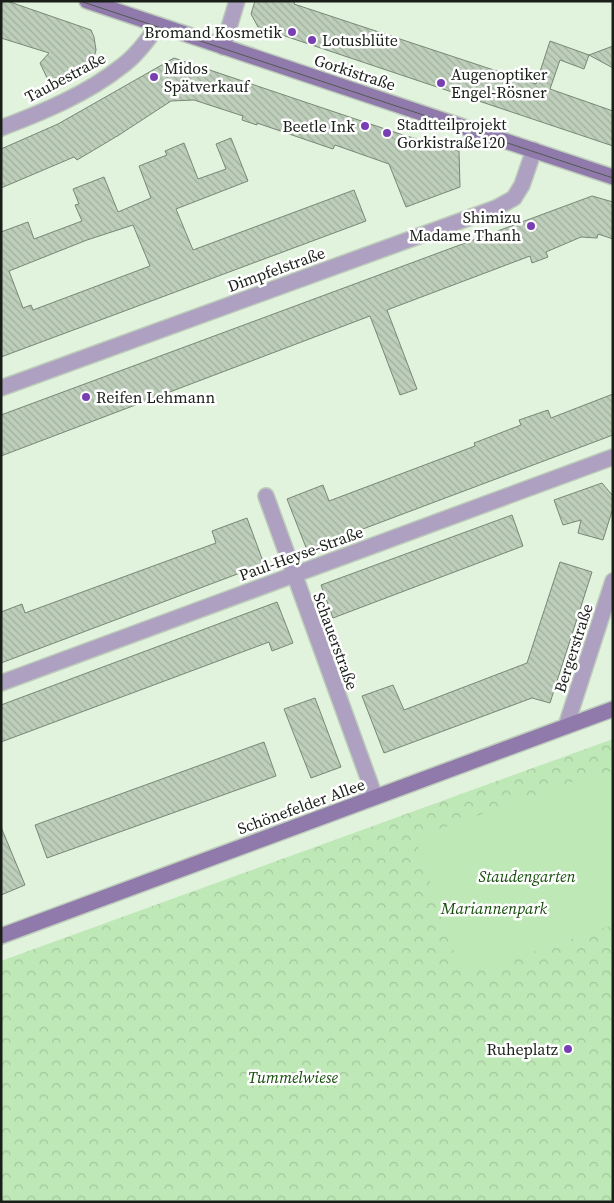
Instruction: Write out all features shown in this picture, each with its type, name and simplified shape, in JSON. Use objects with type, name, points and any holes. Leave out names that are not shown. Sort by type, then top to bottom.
[{"type":"main road","name":"Gorkistraße","points":[[87,1],[613,176]]},
{"type":"main road","name":"Schönefelder Allee","points":[[1,936],[613,709]]},
{"type":"street","points":[[222,47],[237,1]]},
{"type":"street","name":"Taubestraße","points":[[1,128],[65,102],[96,84],[123,66],[142,47],[158,25]]},
{"type":"street","name":"Dimpfelstraße","points":[[1,388],[496,208],[514,198],[522,184],[534,150]]},
{"type":"street","name":"Paul-Heyse-Straße","points":[[1,683],[613,457]]},
{"type":"street","name":"Schauerstraße","points":[[266,496],[293,575],[375,797]]},
{"type":"street","name":"Bergerstraße","points":[[566,726],[613,581]]},
{"type":"green space","points":[[613,739],[613,1202],[1,1202],[1,961]]},
{"type":"green space","name":"Staudengarten","points":[[613,771],[613,925],[462,976],[415,838],[590,776]]},
{"type":"building","points":[[1,1],[7,1],[91,30],[96,50],[92,59],[49,82],[40,63],[49,53],[1,38]]},
{"type":"building","points":[[255,1],[295,1],[294,4],[536,84],[550,41],[589,55],[584,69],[560,60],[550,89],[613,111],[613,146],[258,27],[251,14]]},
{"type":"building","points":[[613,46],[613,68],[589,55]]},
{"type":"building","points":[[174,58],[403,135],[459,151],[460,187],[406,207],[389,164],[335,145],[333,149],[257,123],[257,125],[242,120],[243,116],[194,100],[171,101],[77,160],[74,157],[1,188],[1,149],[58,124]]},
{"type":"building","points":[[231,138],[248,181],[176,209],[193,250],[354,190],[366,221],[1,357],[1,232],[28,222],[34,239],[82,221],[75,205],[79,204],[73,189],[104,177],[118,212],[151,198],[139,166],[167,155],[165,151],[184,143],[198,179],[226,169],[216,144]],"holes":[[[133,225],[150,266],[33,310],[31,305],[23,308],[9,271],[87,240]]]},
{"type":"building","points":[[592,196],[613,202],[613,239],[598,234],[597,238],[581,237],[546,252],[548,257],[532,263],[530,256],[387,310],[417,389],[400,395],[370,316],[1,456],[1,415]]},
{"type":"building","points":[[613,394],[613,435],[307,550],[287,499],[323,485],[329,501],[475,446],[474,443],[521,425],[519,420],[548,410],[551,418]]},
{"type":"building","points":[[602,483],[613,496],[613,508],[603,540],[578,533],[581,520],[563,525],[554,500]]},
{"type":"building","points":[[512,515],[523,546],[333,618],[321,585]]},
{"type":"building","points":[[247,518],[264,564],[1,663],[1,612],[22,604],[25,613],[216,543],[212,531]]},
{"type":"building","points":[[560,562],[592,572],[550,703],[532,698],[384,753],[362,696],[393,685],[404,710],[527,663]]},
{"type":"building","points":[[277,602],[293,643],[272,651],[269,642],[1,742],[1,705]]},
{"type":"building","points":[[315,698],[341,767],[311,778],[284,709]]},
{"type":"building","points":[[264,742],[276,776],[47,858],[35,825]]},
{"type":"building","points":[[1,827],[25,885],[1,895]]},
{"type":"tram line","points":[[80,1],[613,178]]},
{"type":"place","name":"Bromand Kosmetik","points":[[292,32]]},
{"type":"place","name":"Lotusblüte","points":[[312,40]]},
{"type":"place","name":"Midos Spätverkauf","points":[[154,77]]},
{"type":"place","name":"Augenoptiker Engel-Rösner","points":[[441,83]]},
{"type":"place","name":"Beetle Ink","points":[[365,126]]},
{"type":"place","name":"Stadtteilprojekt Gorkistraße120","points":[[387,133]]},
{"type":"place","name":"Shimizu Madame Thanh","points":[[531,226]]},
{"type":"place","name":"Reifen Lehmann","points":[[86,397]]},
{"type":"place","name":"Ruheplatz","points":[[568,1049]]},
{"type":"park label","name":"Mariannenpark","points":[[494,908]]},
{"type":"park label","name":"Tummelwiese","points":[[293,1077]]}]
